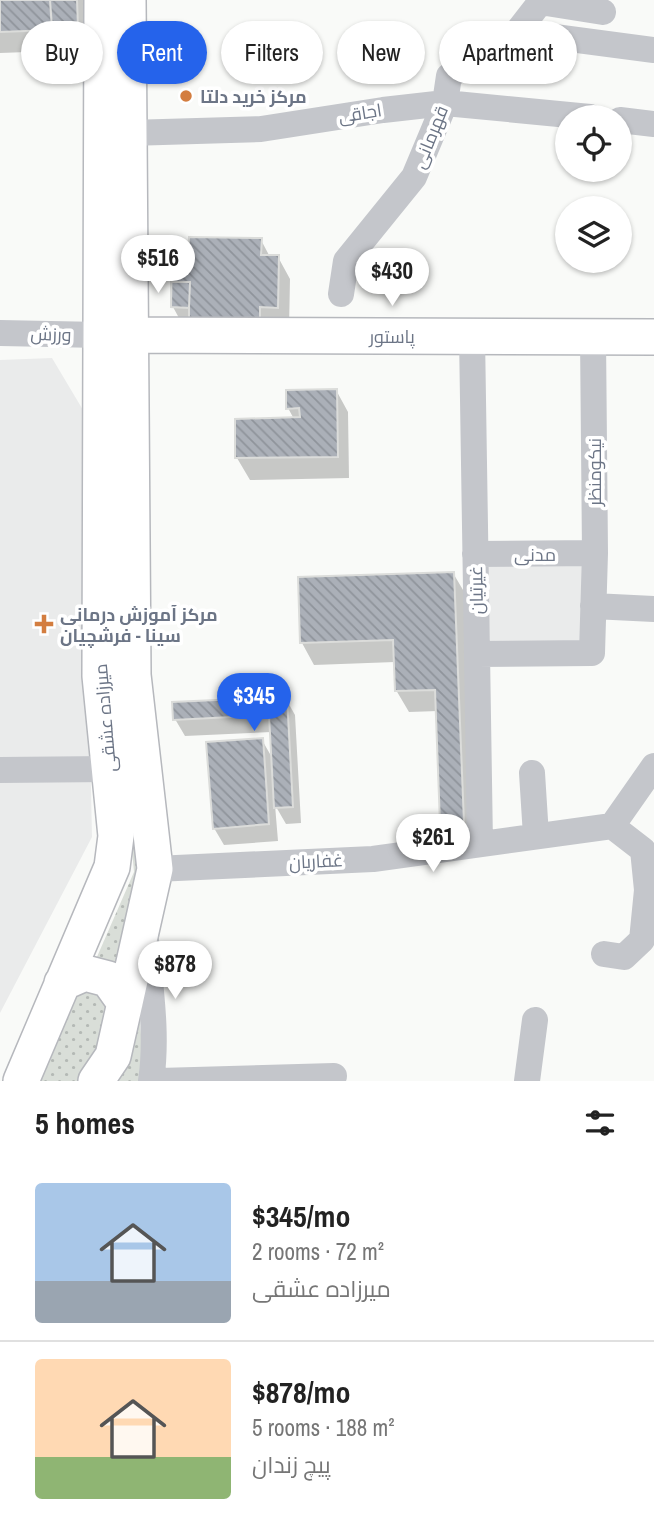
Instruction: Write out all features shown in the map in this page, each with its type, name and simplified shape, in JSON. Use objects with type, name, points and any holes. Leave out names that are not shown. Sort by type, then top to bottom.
[{"type":"main road","points":[[102,0],[116,335]]},
{"type":"main road","points":[[116,335],[130,254],[128,0]]},
{"type":"main road","points":[[130,254],[144,303],[159,321],[188,335]]},
{"type":"main road","name":"پاستور","points":[[116,335],[654,337]]},
{"type":"main road","name":"میرزاده عشقی","points":[[25,1070],[112,867],[116,836],[110,769],[117,676],[116,335]]},
{"type":"main road","name":"میرزاده عشقی","points":[[96,1081],[113,1056],[155,869],[117,676]]},
{"type":"main road","points":[[62,984],[85,974],[108,979],[125,1003]]},
{"type":"main road","points":[[0,1078],[25,1070]]},
{"type":"street","points":[[541,1],[603,12]]},
{"type":"street","name":"قهرمانی","points":[[526,21],[541,1]]},
{"type":"street","points":[[577,40],[654,50]]},
{"type":"street","name":"قهرمانی","points":[[341,294],[346,261],[414,177],[446,103],[448,84]]},
{"type":"street","name":"اجاقی","points":[[129,133],[261,129],[446,103],[555,114]]},
{"type":"street","points":[[632,121],[654,124]]},
{"type":"street","name":"ورزش","points":[[0,333],[116,335]]},
{"type":"street","name":"غیرتیان","points":[[472,336],[480,844]]},
{"type":"street","name":"نیکومنظر","points":[[477,654],[592,653],[595,553],[593,337]]},
{"type":"street","name":"مدنی","points":[[475,554],[595,553]]},
{"type":"street","points":[[593,606],[654,609]]},
{"type":"street","points":[[604,954],[624,957],[642,940],[647,890],[643,850],[612,826],[654,766]]},
{"type":"street","points":[[0,770],[110,769]]},
{"type":"street","points":[[532,773],[536,836]]},
{"type":"street","name":"غفاریان","points":[[155,869],[373,859],[612,826]]},
{"type":"street","points":[[144,919],[151,991],[151,1081]]},
{"type":"street","points":[[527,1081],[535,1020]]},
{"type":"street","points":[[159,1081],[334,1076]]},
{"type":"shaded area","name":"مرکز آموزش درمانی سینا - فرشچیان","points":[[52,358],[83,410],[92,837],[0,1013],[0,360]]},
{"type":"shaded area","points":[[585,560],[588,645],[490,648],[487,563]]},
{"type":"shaded area","points":[[126,786],[141,881],[113,972],[93,966],[134,872]]},
{"type":"shaded area","points":[[96,989],[112,1002],[109,1036],[80,1081],[31,1081],[70,995]]},
{"type":"shaded area","points":[[139,1016],[143,1053],[140,1081],[115,1081]]},
{"type":"building","points":[[0,0],[50,0],[51,21],[21,21],[21,31],[0,32]]},
{"type":"building","points":[[50,0],[77,0],[78,21],[52,21]]},
{"type":"building","points":[[189,237],[262,238],[261,255],[279,255],[278,308],[260,307],[260,322],[189,321],[189,308],[171,307],[172,253],[188,253]]},
{"type":"building","points":[[171,282],[190,282],[189,308],[171,307]]},
{"type":"building","points":[[337,389],[338,457],[235,458],[235,419],[300,417],[299,408],[286,409],[286,390]]},
{"type":"building","points":[[454,572],[464,823],[440,824],[435,690],[395,691],[393,640],[300,643],[298,577]]},
{"type":"building","points":[[287,697],[293,807],[274,808],[269,715],[173,720],[172,702]]},
{"type":"building","points":[[263,738],[269,824],[213,829],[206,742]]},
{"type":"place","name":"مرکز خرید دلتا","points":[[186,96]]},
{"type":"place","name":"مرکز آموزش درمانی سینا - فرشچیان","points":[[44,624]]}]
